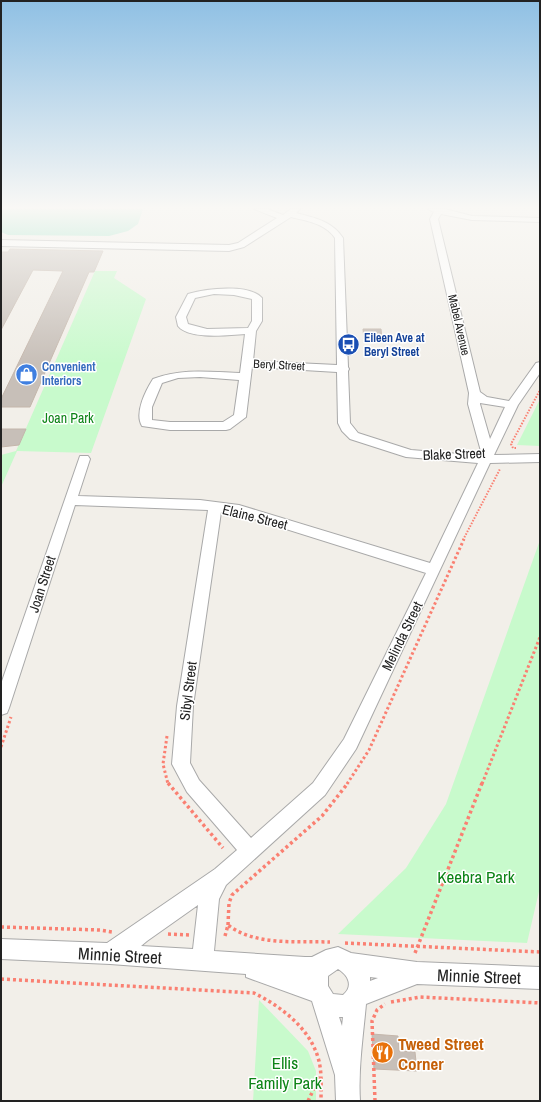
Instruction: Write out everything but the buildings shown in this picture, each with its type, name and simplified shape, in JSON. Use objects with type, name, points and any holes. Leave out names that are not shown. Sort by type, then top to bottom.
[{"type":"street","points":[[340,260],[344,369]]},
{"type":"street","name":"Mabel Avenue","points":[[444,260],[475,393],[474,404],[488,455]]},
{"type":"street","name":"Beryl Street","points":[[251,331],[199,331],[189,329],[183,326],[181,317],[191,296],[198,293],[237,292],[251,295],[256,298],[257,321],[251,331],[246,364],[344,369]]},
{"type":"street","points":[[244,378],[190,374],[170,375],[157,381],[148,402],[145,418],[146,423],[170,426],[226,426],[240,417],[246,364]]},
{"type":"street","name":"Melinda Street","points":[[110,954],[222,876],[319,789],[350,744],[512,405],[540,365]]},
{"type":"street","name":"Blake Street","points":[[344,369],[344,422],[346,428],[354,436],[406,453],[540,457]]},
{"type":"street","points":[[475,393],[483,400],[512,405]]},
{"type":"street","name":"Joan Street","points":[[7,710],[70,500],[84,459]]},
{"type":"street","name":"Elaine Street","points":[[70,500],[200,504],[239,510],[434,570]]},
{"type":"street","name":"Sibyl Street","points":[[215,507],[185,706],[181,764],[193,786],[250,851]]},
{"type":"street","name":"Melinda Street","points":[[202,961],[209,896],[213,887],[222,876]]},
{"type":"street","name":"Minnie Street","points":[[1,949],[110,954],[308,968],[329,952]]},
{"type":"street","points":[[347,1075],[336,1045],[316,977],[329,952],[354,966],[359,978],[359,991],[356,998],[351,1053],[347,1075],[348,1101]]},
{"type":"street","name":"Minnie Street","points":[[349,962],[416,963],[540,978]]},
{"type":"street","name":"Minnie Street","points":[[356,998],[416,963]]},
{"type":"street","name":"Minnie Street","points":[[239,964],[321,996]]},
{"type":"street","points":[[321,996],[334,1006],[351,1003],[356,998]]},
{"type":"path","points":[[520,448],[513,448],[511,444],[540,390]]},
{"type":"path","points":[[416,963],[418,947],[539,644],[540,637]]},
{"type":"path","points":[[1,747],[7,710]]},
{"type":"path","points":[[168,731],[163,764],[168,785],[223,848]]},
{"type":"path","points":[[225,936],[228,924],[235,932],[253,938],[329,952]]},
{"type":"path","points":[[1,927],[100,930]]},
{"type":"path","points":[[160,934],[189,935]]},
{"type":"path","points":[[339,942],[540,952]]},
{"type":"path","points":[[1,979],[254,993],[266,998],[290,1016],[311,1042],[317,1055],[321,1074],[321,1101]]},
{"type":"path","points":[[375,1101],[372,1021],[377,1010],[386,1003],[420,998],[540,1003]]},
{"type":"path","points":[[308,1101],[321,1074]]},
{"type":"green space","name":"Joan Park","points":[[95,271],[117,271],[114,278],[146,299],[91,453],[17,451],[1,487],[1,455],[16,451]]},
{"type":"green space","points":[[540,399],[540,446],[517,445]]},
{"type":"green space","name":"Keebra Park","points":[[540,540],[540,887],[527,943],[338,934],[406,868],[446,804]]},
{"type":"green space","name":"Ellis Family Park","points":[[259,1000],[308,1051],[316,1071],[316,1101],[253,1101]]},
{"type":"place","name":"Eileen Ave at Beryl Street","points":[[349,345]]},
{"type":"place","name":"Convenient Interiors","points":[[26,374]]},
{"type":"place","name":"Tweed Street Corner","points":[[383,1053]]}]
